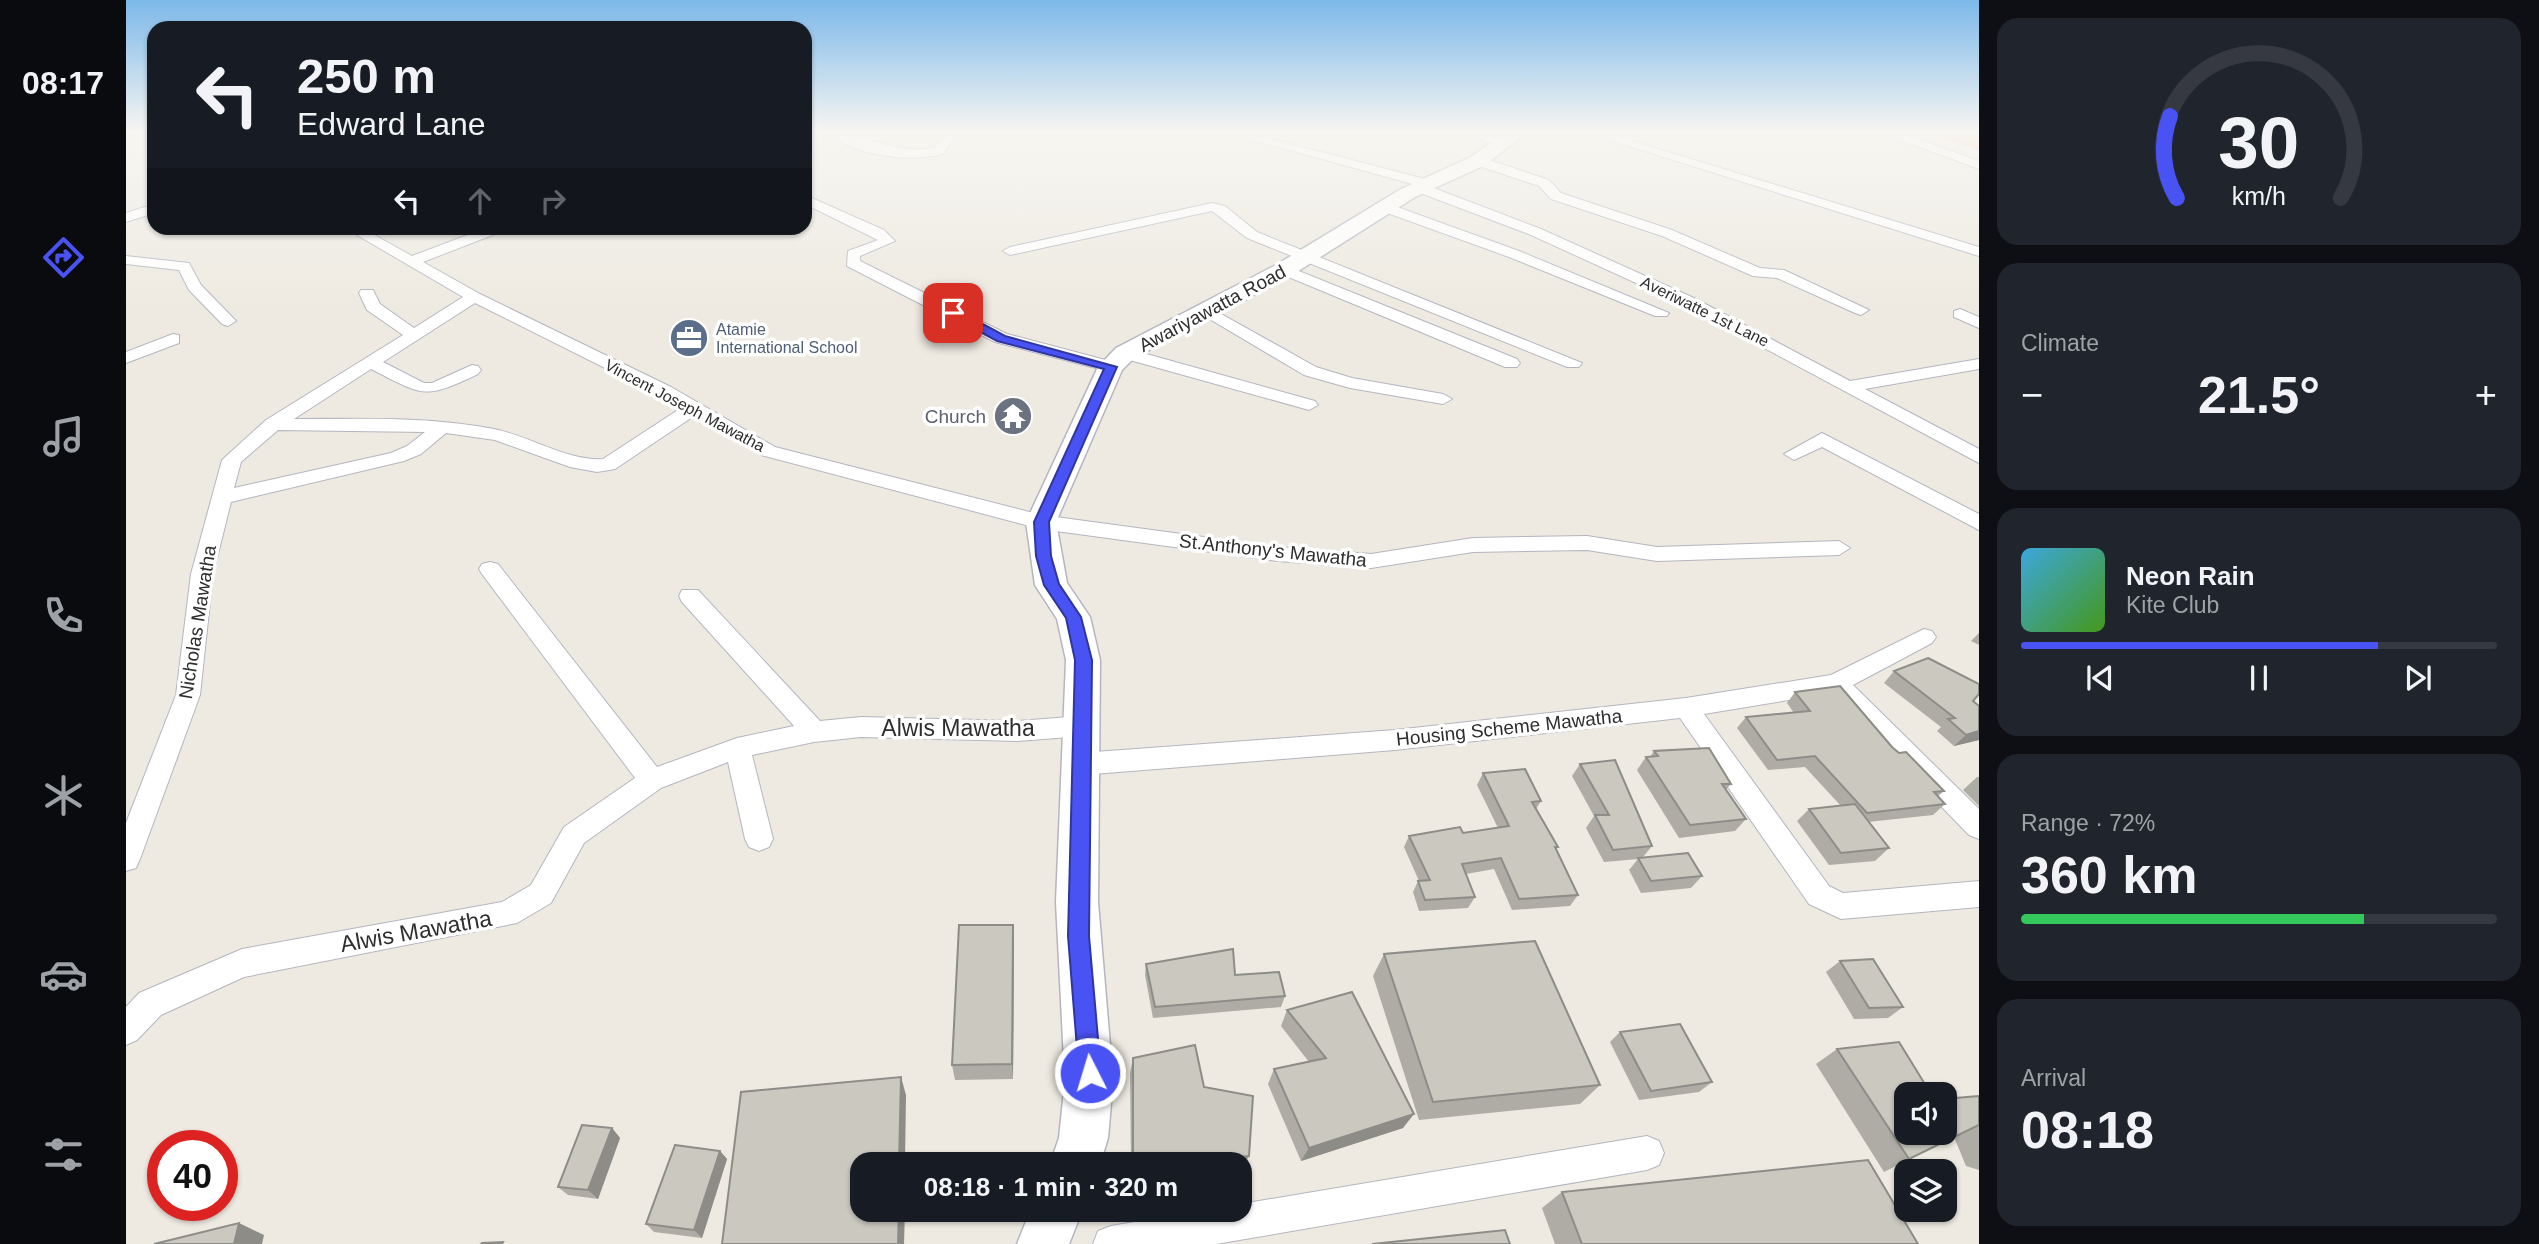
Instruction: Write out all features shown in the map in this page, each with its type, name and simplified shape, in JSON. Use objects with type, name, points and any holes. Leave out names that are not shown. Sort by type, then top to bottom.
[{"type":"street","name":"Awariyawatta Road","points":[[1118,360],[1295,264],[1384,207],[1414,191]]},
{"type":"street","name":"Averiwatte 1st Lane","points":[[1436,191],[1536,232],[1688,301],[1979,457]]},
{"type":"street","points":[[1552,191],[1556,195],[1667,233],[1758,273],[1779,273],[1861,310]]},
{"type":"street","points":[[1781,191],[1979,252]]},
{"type":"street","points":[[812,202],[879,233],[888,241],[853,254],[852,263],[1001,338],[1118,360],[1309,405]]},
{"type":"street","points":[[1010,251],[1212,207],[1220,209],[1295,264],[1511,363]]},
{"type":"street","points":[[1384,207],[1514,254],[1661,313]]},
{"type":"street","points":[[126,218],[147,210]]},
{"type":"street","name":"Vincent Joseph Mawatha","points":[[365,235],[474,297],[693,408],[768,451],[1041,522]]},
{"type":"street","points":[[411,261],[480,235]]},
{"type":"street","points":[[126,260],[184,266],[194,287],[228,321]]},
{"type":"street","points":[[1295,264],[1573,363]]},
{"type":"street","points":[[367,293],[373,307],[414,335]]},
{"type":"street","name":"Nicholas Mawatha","points":[[126,859],[188,695],[202,574],[232,460],[273,424],[474,297]]},
{"type":"street","points":[[1207,311],[1310,371],[1350,383],[1443,399]]},
{"type":"street","points":[[1960,314],[1979,323]]},
{"type":"street","points":[[126,358],[173,339]]},
{"type":"street","points":[[1081,1152],[1090,1073],[1078,936],[1083,660],[1073,617],[1051,585],[1044,556],[1041,522],[1118,360]]},
{"type":"street","points":[[370,362],[421,388],[435,388],[471,370]]},
{"type":"street","points":[[1850,386],[1979,364]]},
{"type":"street","points":[[273,424],[440,428],[486,433],[526,443],[593,468],[608,465],[693,408]]},
{"type":"street","points":[[220,498],[397,457],[414,450],[440,428]]},
{"type":"street","points":[[1794,454],[1822,439],[1979,523]]},
{"type":"street","name":"St.Anthony's Mawatha","points":[[1041,522],[1278,554],[1371,561],[1473,545],[1587,543],[1657,554],[1839,548]]},
{"type":"street","points":[[490,569],[652,780]]},
{"type":"street","points":[[691,596],[814,732]]},
{"type":"street","name":"Housing Scheme Mawatha","points":[[1081,764],[1395,740],[1686,708],[1836,683],[1924,637]]},
{"type":"street","points":[[1836,683],[1979,827]]},
{"type":"street","points":[[1686,708],[1819,895],[1840,906],[1979,894]]},
{"type":"street","name":"Alwis Mawatha","points":[[126,1030],[150,1004],[242,962],[507,914],[541,894],[574,835],[652,780],[737,748],[814,732],[861,727],[1018,731],[1082,726]]},
{"type":"street","points":[[737,748],[759,839]]},
{"type":"street","points":[[1111,1244],[1647,1153]]},
{"type":"street","points":[[1043,1244],[1052,1222]]},
{"type":"building","points":[[1928,658],[1979,684],[1979,694],[1973,701],[1979,706],[1979,731],[1966,735],[1948,719],[1955,718],[1894,671]]},
{"type":"building","points":[[1840,686],[1892,747],[1899,753],[1906,752],[1944,791],[1934,792],[1945,804],[1867,813],[1815,756],[1777,760],[1746,717],[1810,711],[1795,692]]},
{"type":"building","points":[[1709,748],[1731,784],[1722,784],[1746,819],[1690,825],[1646,757],[1658,756],[1654,751]]},
{"type":"building","points":[[1615,760],[1652,846],[1613,850],[1595,815],[1609,815],[1580,764]]},
{"type":"building","points":[[1525,769],[1541,801],[1532,802],[1558,847],[1555,847],[1578,895],[1519,899],[1501,858],[1462,864],[1475,897],[1425,900],[1418,881],[1430,880],[1409,836],[1460,827],[1463,833],[1509,826],[1483,773]]},
{"type":"building","points":[[1855,804],[1889,848],[1841,853],[1809,809]]},
{"type":"building","points":[[1688,853],[1702,876],[1651,881],[1638,858]]},
{"type":"building","points":[[959,925],[1013,925],[1012,1064],[952,1065]]},
{"type":"building","points":[[1535,941],[1600,1085],[1433,1102],[1384,954]]},
{"type":"building","points":[[1233,949],[1235,975],[1279,972],[1285,996],[1155,1007],[1146,964]]},
{"type":"building","points":[[1873,959],[1903,1007],[1869,1008],[1840,961]]},
{"type":"building","points":[[1352,992],[1414,1114],[1309,1148],[1274,1069],[1326,1058],[1287,1010]]},
{"type":"building","points":[[1680,1024],[1712,1082],[1651,1091],[1620,1032]]},
{"type":"building","points":[[1899,1042],[1924,1082],[1894,1082],[1894,1136],[1837,1049]]},
{"type":"building","points":[[1195,1045],[1204,1087],[1253,1096],[1249,1152],[1133,1152],[1133,1058]]},
{"type":"building","points":[[901,1077],[899,1152],[850,1152],[850,1222],[899,1222],[898,1244],[722,1244],[741,1092]]},
{"type":"building","points":[[1979,1096],[1979,1125],[1957,1136],[1957,1098]]},
{"type":"building","points":[[582,1125],[612,1128],[588,1190],[558,1187]]},
{"type":"building","points":[[675,1145],[720,1151],[694,1230],[646,1224]]},
{"type":"building","points":[[1900,1145],[1938,1145],[1909,1159]]},
{"type":"building","points":[[1868,1160],[1894,1204],[1894,1222],[1905,1222],[1918,1244],[1582,1244],[1562,1192]]},
{"type":"building","points":[[239,1223],[234,1244],[154,1244]]},
{"type":"building","points":[[1505,1230],[1510,1244],[1372,1244]]},
{"type":"building","points":[[503,1242],[502,1244],[481,1244],[482,1243]]},
{"type":"place","name":"Atamie International School","points":[[689,338]]},
{"type":"place","name":"Church","points":[[1013,416]]},
{"type":"route","points":[[953,313],[1001,338],[1111,367],[1041,522],[1044,530],[1044,556],[1051,585],[1073,617],[1083,660],[1078,936],[1090,1073]]}]
